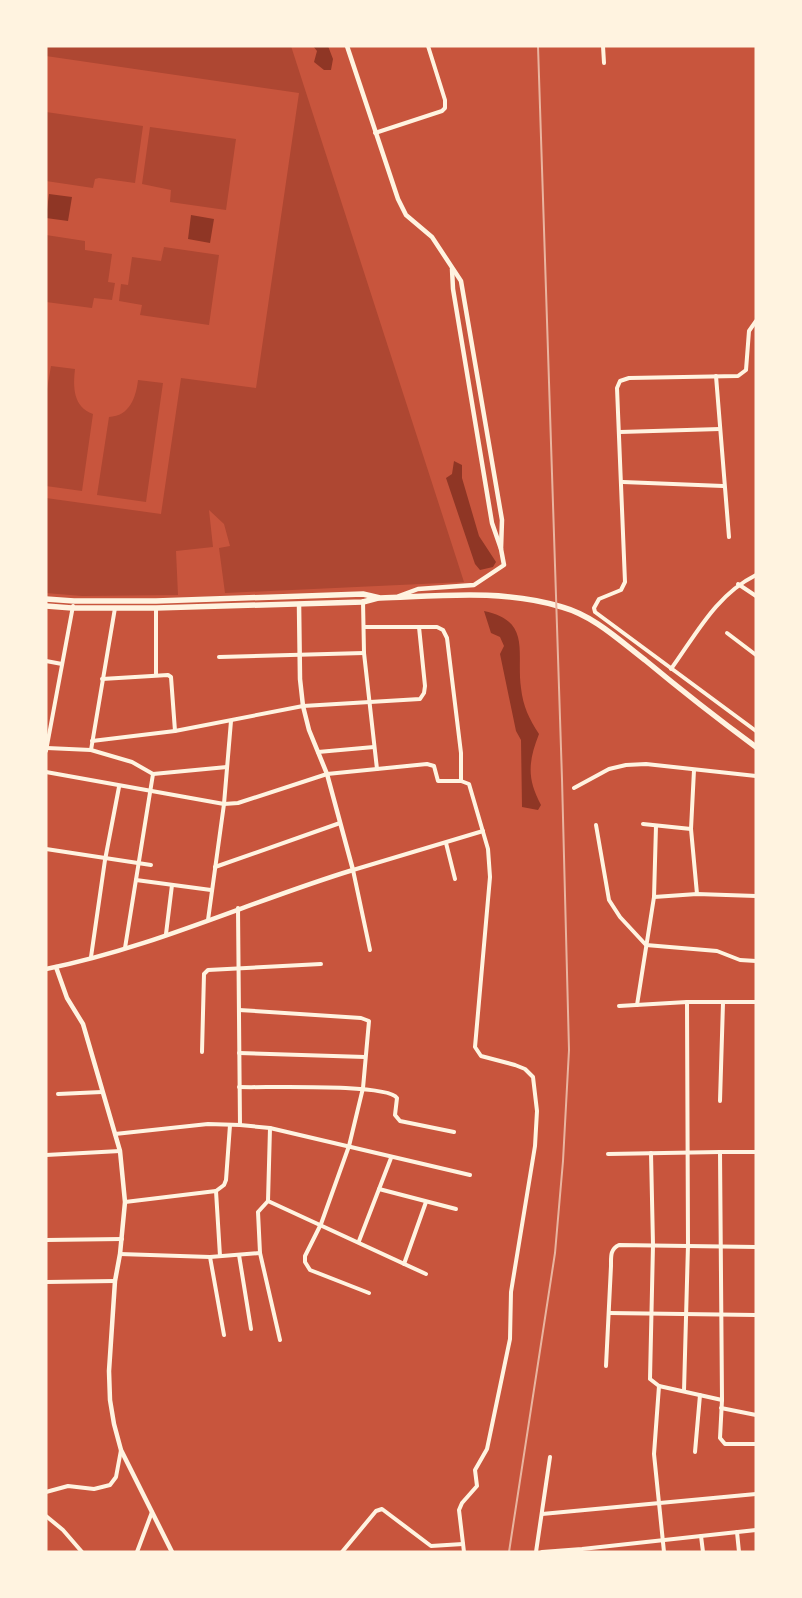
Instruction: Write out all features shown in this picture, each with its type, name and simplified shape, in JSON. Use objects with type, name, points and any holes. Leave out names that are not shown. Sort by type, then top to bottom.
[{"type":"main road","points":[[46,599],[74,601],[363,594],[380,598]]},
{"type":"main road","points":[[46,606],[72,608],[156,608],[363,602],[380,598],[427,596],[530,598],[563,607],[590,620],[755,745]]},
{"type":"street","points":[[347,46],[398,199],[406,215],[432,238],[461,281],[502,520],[504,560],[502,568],[474,585],[418,589],[395,597]]},
{"type":"street","points":[[375,132],[442,111],[445,108],[445,100],[428,46]]},
{"type":"street","points":[[603,46],[604,63]]},
{"type":"street","points":[[452,269],[453,289],[492,523],[502,548]]},
{"type":"street","points":[[756,321],[748,331],[746,370],[744,374],[738,376],[629,378],[620,381],[617,388],[626,575],[624,586],[621,590],[599,599],[594,608],[596,612],[671,669],[756,731]]},
{"type":"street","points":[[716,376],[729,538]]},
{"type":"street","points":[[620,432],[720,429]]},
{"type":"street","points":[[623,482],[724,486]]},
{"type":"street","points":[[671,669],[724,595],[738,584],[756,575]]},
{"type":"street","points":[[738,584],[756,596]]},
{"type":"street","points":[[363,594],[364,653],[377,769]]},
{"type":"street","points":[[74,601],[47,750],[91,750],[132,762],[153,774],[227,766]]},
{"type":"street","points":[[299,604],[299,655],[303,706],[327,774],[354,870],[370,950]]},
{"type":"street","points":[[91,750],[115,608]]},
{"type":"street","points":[[156,608],[156,675]]},
{"type":"street","points":[[364,627],[437,627],[443,630],[447,638],[461,753],[461,781]]},
{"type":"street","points":[[92,741],[175,731],[303,706],[420,699],[423,697],[425,686],[419,627]]},
{"type":"street","points":[[727,633],[756,655]]},
{"type":"street","points":[[219,658],[364,653]]},
{"type":"street","points":[[46,661],[62,664]]},
{"type":"street","points":[[102,679],[164,674],[171,677],[175,731]]},
{"type":"street","points":[[208,920],[224,804],[231,721]]},
{"type":"street","points":[[318,752],[374,747]]},
{"type":"street","points":[[46,772],[119,787],[224,804],[238,803],[327,774],[431,764],[434,766],[438,781],[461,781],[469,784],[488,849],[490,877],[475,1047],[481,1056],[525,1069],[533,1077],[537,1111],[535,1146],[510,1292],[510,1339],[487,1449],[475,1470],[477,1486],[462,1503],[459,1510],[464,1552]]},
{"type":"street","points":[[574,788],[609,768],[626,765],[646,764],[756,776]]},
{"type":"street","points":[[218,768],[227,773]]},
{"type":"street","points":[[694,770],[691,829],[697,894]]},
{"type":"street","points":[[126,948],[153,774]]},
{"type":"street","points":[[91,958],[105,860],[119,787]]},
{"type":"street","points":[[215,867],[340,823]]},
{"type":"street","points":[[643,824],[691,829]]},
{"type":"street","points":[[596,825],[609,900],[630,930],[646,944],[717,951],[740,960],[756,961]]},
{"type":"street","points":[[637,1005],[654,897],[656,826]]},
{"type":"street","points":[[46,969],[126,948],[238,908],[483,831]]},
{"type":"street","points":[[446,842],[455,879]]},
{"type":"street","points":[[46,849],[105,860],[151,865]]},
{"type":"street","points":[[136,880],[211,890]]},
{"type":"street","points":[[166,934],[172,884]]},
{"type":"street","points":[[654,897],[697,894],[756,896]]},
{"type":"street","points":[[238,908],[240,1125]]},
{"type":"street","points":[[202,1052],[204,974],[208,970],[321,964]]},
{"type":"street","points":[[56,967],[67,998],[83,1024],[120,1151],[125,1202],[122,1239],[115,1281],[109,1370],[110,1400],[121,1450],[172,1552]]},
{"type":"street","points":[[684,1391],[688,1245],[686,1154],[687,1002]]},
{"type":"street","points":[[619,1006],[687,1002],[756,1002]]},
{"type":"street","points":[[720,1101],[723,1003]]},
{"type":"street","points":[[239,1010],[366,1019],[370,1026],[363,1088],[349,1146],[321,1224],[305,1256],[307,1267],[369,1293]]},
{"type":"street","points":[[239,1053],[365,1057]]},
{"type":"street","points":[[240,1088],[363,1088],[395,1095],[397,1098],[395,1115],[400,1121],[454,1132]]},
{"type":"street","points":[[58,1094],[102,1092]]},
{"type":"street","points":[[115,1134],[208,1124],[270,1128],[349,1146],[391,1158],[470,1175]]},
{"type":"street","points":[[125,1202],[216,1191],[226,1180],[230,1125]]},
{"type":"street","points":[[270,1128],[268,1201],[258,1212],[260,1253],[280,1340]]},
{"type":"street","points":[[46,1155],[120,1151]]},
{"type":"street","points":[[720,1152],[722,1400],[720,1438],[722,1443],[756,1444]]},
{"type":"street","points":[[608,1154],[756,1152]]},
{"type":"street","points":[[651,1153],[653,1245],[650,1379],[658,1386],[722,1400]]},
{"type":"street","points":[[359,1241],[391,1158]]},
{"type":"street","points":[[380,1189],[456,1209]]},
{"type":"street","points":[[216,1191],[220,1256]]},
{"type":"street","points":[[268,1201],[359,1241],[426,1274]]},
{"type":"street","points":[[404,1264],[426,1202]]},
{"type":"street","points":[[46,1240],[122,1239]]},
{"type":"street","points":[[606,1366],[612,1250],[619,1245],[756,1247]]},
{"type":"street","points":[[120,1254],[210,1257],[260,1253]]},
{"type":"street","points":[[239,1255],[251,1329]]},
{"type":"street","points":[[210,1257],[224,1335]]},
{"type":"street","points":[[46,1282],[115,1281]]},
{"type":"street","points":[[610,1313],[756,1315]]},
{"type":"street","points":[[658,1386],[654,1454],[664,1552]]},
{"type":"street","points":[[695,1452],[700,1395]]},
{"type":"street","points":[[721,1408],[756,1415]]},
{"type":"street","points":[[46,1492],[68,1486],[94,1489],[110,1485],[116,1477],[121,1450]]},
{"type":"street","points":[[536,1552],[550,1457]]},
{"type":"street","points":[[542,1514],[756,1494]]},
{"type":"street","points":[[342,1552],[376,1511],[382,1509],[431,1546],[463,1544]]},
{"type":"street","points":[[137,1552],[152,1512]]},
{"type":"street","points":[[46,1516],[63,1530],[82,1552]]},
{"type":"street","points":[[542,1552],[582,1551],[756,1530]]},
{"type":"street","points":[[737,1532],[739,1552]]},
{"type":"street","points":[[701,1536],[703,1552]]},
{"type":"street","points":[[622,1545],[623,1552]]},
{"type":"street","points":[[431,1546],[432,1552]]},
{"type":"shaded area","points":[[46,46],[291,46],[464,582],[225,593],[219,548],[230,546],[224,524],[209,510],[213,547],[176,551],[178,595],[82,596],[46,593],[46,498],[161,514],[181,378],[256,388],[299,93],[46,56]]},
{"type":"shaded area","points":[[313,46],[328,46],[333,59],[331,70],[324,70],[314,62],[317,51]]},
{"type":"shaded area","points":[[46,112],[143,126],[135,183],[99,178],[95,179],[93,188],[46,181]]},
{"type":"shaded area","points":[[150,127],[236,139],[226,210],[170,202],[171,190],[142,184]]},
{"type":"shaded area","points":[[49,194],[72,197],[68,221],[46,218]]},
{"type":"shaded area","points":[[191,215],[214,219],[210,243],[188,239]]},
{"type":"shaded area","points":[[46,235],[85,241],[85,250],[112,254],[108,282],[115,283],[112,300],[94,298],[92,308],[46,302]]},
{"type":"shaded area","points":[[164,247],[219,255],[209,325],[140,315],[142,305],[119,301],[121,284],[128,285],[132,257],[161,261]]},
{"type":"shaded area","points":[[51,366],[75,369],[74,383],[78,401],[81,407],[93,414],[82,491],[46,486],[46,395]]},
{"type":"shaded area","points":[[138,380],[163,383],[146,502],[97,495],[109,417],[122,413],[131,404],[136,393]]},
{"type":"shaded area","points":[[454,461],[462,465],[462,478],[479,536],[496,562],[493,567],[480,570],[475,564],[446,478],[452,474]]},
{"type":"shaded area","points":[[484,611],[509,622],[519,640],[523,701],[529,718],[539,734],[531,762],[533,787],[541,805],[538,810],[522,807],[521,740],[516,731],[500,654],[504,646],[500,637],[491,633]]},
{"type":"railway","points":[[509,1552],[555,1253],[563,1161],[569,1050],[538,46]]}]
